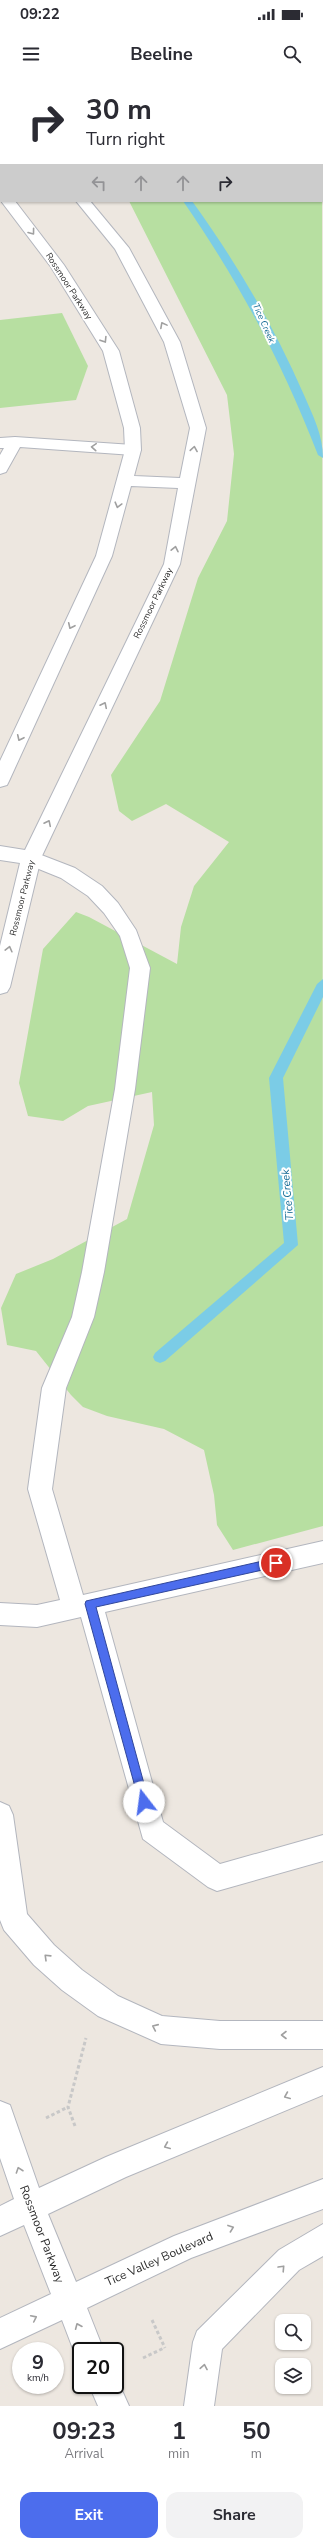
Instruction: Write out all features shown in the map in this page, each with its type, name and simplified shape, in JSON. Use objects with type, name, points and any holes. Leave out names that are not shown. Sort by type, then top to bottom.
[{"type":"street","name":"Rossmoor Parkway","points":[[0,781],[104,556],[133,450],[132,428],[111,351],[57,265],[9,202]]},
{"type":"street","name":"Rossmoor Parkway","points":[[0,987],[31,858],[172,564],[189,482],[198,428],[172,342],[122,248],[84,202]]},
{"type":"street","points":[[0,469],[8,442],[133,450]]},
{"type":"street","points":[[124,481],[189,482]]},
{"type":"street","points":[[0,853],[31,858],[68,873],[95,891],[111,908],[129,935],[140,968],[126,1089],[93,1272],[83,1317],[54,1388],[40,1489],[82,1605],[152,1830],[216,1878],[323,1848]]},
{"type":"street","points":[[0,1614],[37,1616],[323,1552]]},
{"type":"street","points":[[0,1815],[14,1920],[44,1955],[72,1980],[108,2006],[161,2030],[220,2035],[323,2035]]},
{"type":"street","points":[[0,2221],[116,2167],[323,2081]]},
{"type":"street","name":"Rossmoor Parkway","points":[[0,2115],[31,2207],[85,2342]]},
{"type":"street","name":"Tice Valley Boulevard","points":[[0,2334],[184,2246],[323,2194]]},
{"type":"street","points":[[199,2406],[208,2342],[289,2260],[323,2239]]},
{"type":"street","points":[[108,2394],[114,2406]]},
{"type":"path","points":[[75,2126],[68,2107],[86,2035]]},
{"type":"path","points":[[46,2118],[68,2107]]},
{"type":"path","points":[[152,2320],[164,2348],[170,2351]]},
{"type":"path","points":[[143,2358],[164,2348]]},
{"type":"green space","points":[[130,202],[322,202],[323,1526],[233,1550],[217,1525],[214,1495],[204,1450],[164,1429],[107,1416],[83,1407],[71,1395],[36,1351],[7,1345],[1,1308],[16,1274],[53,1259],[127,1219],[154,1125],[152,1092],[88,1106],[63,1121],[28,1116],[19,1083],[43,949],[76,912],[89,917],[177,964],[181,927],[194,886],[229,842],[166,804],[132,821],[119,811],[111,775],[160,701],[198,578],[227,521],[234,454],[227,395]]},
{"type":"green space","points":[[62,313],[88,366],[76,400],[0,408],[0,320]]},
{"type":"waterway","name":"Tice Creek","points":[[188,202],[208,230],[247,291],[281,355],[323,455]]},
{"type":"waterway","name":"Tice Creek","points":[[160,1357],[291,1245],[276,1078],[323,984]]},
{"type":"route","points":[[144,1802],[90,1604],[276,1563]]}]
